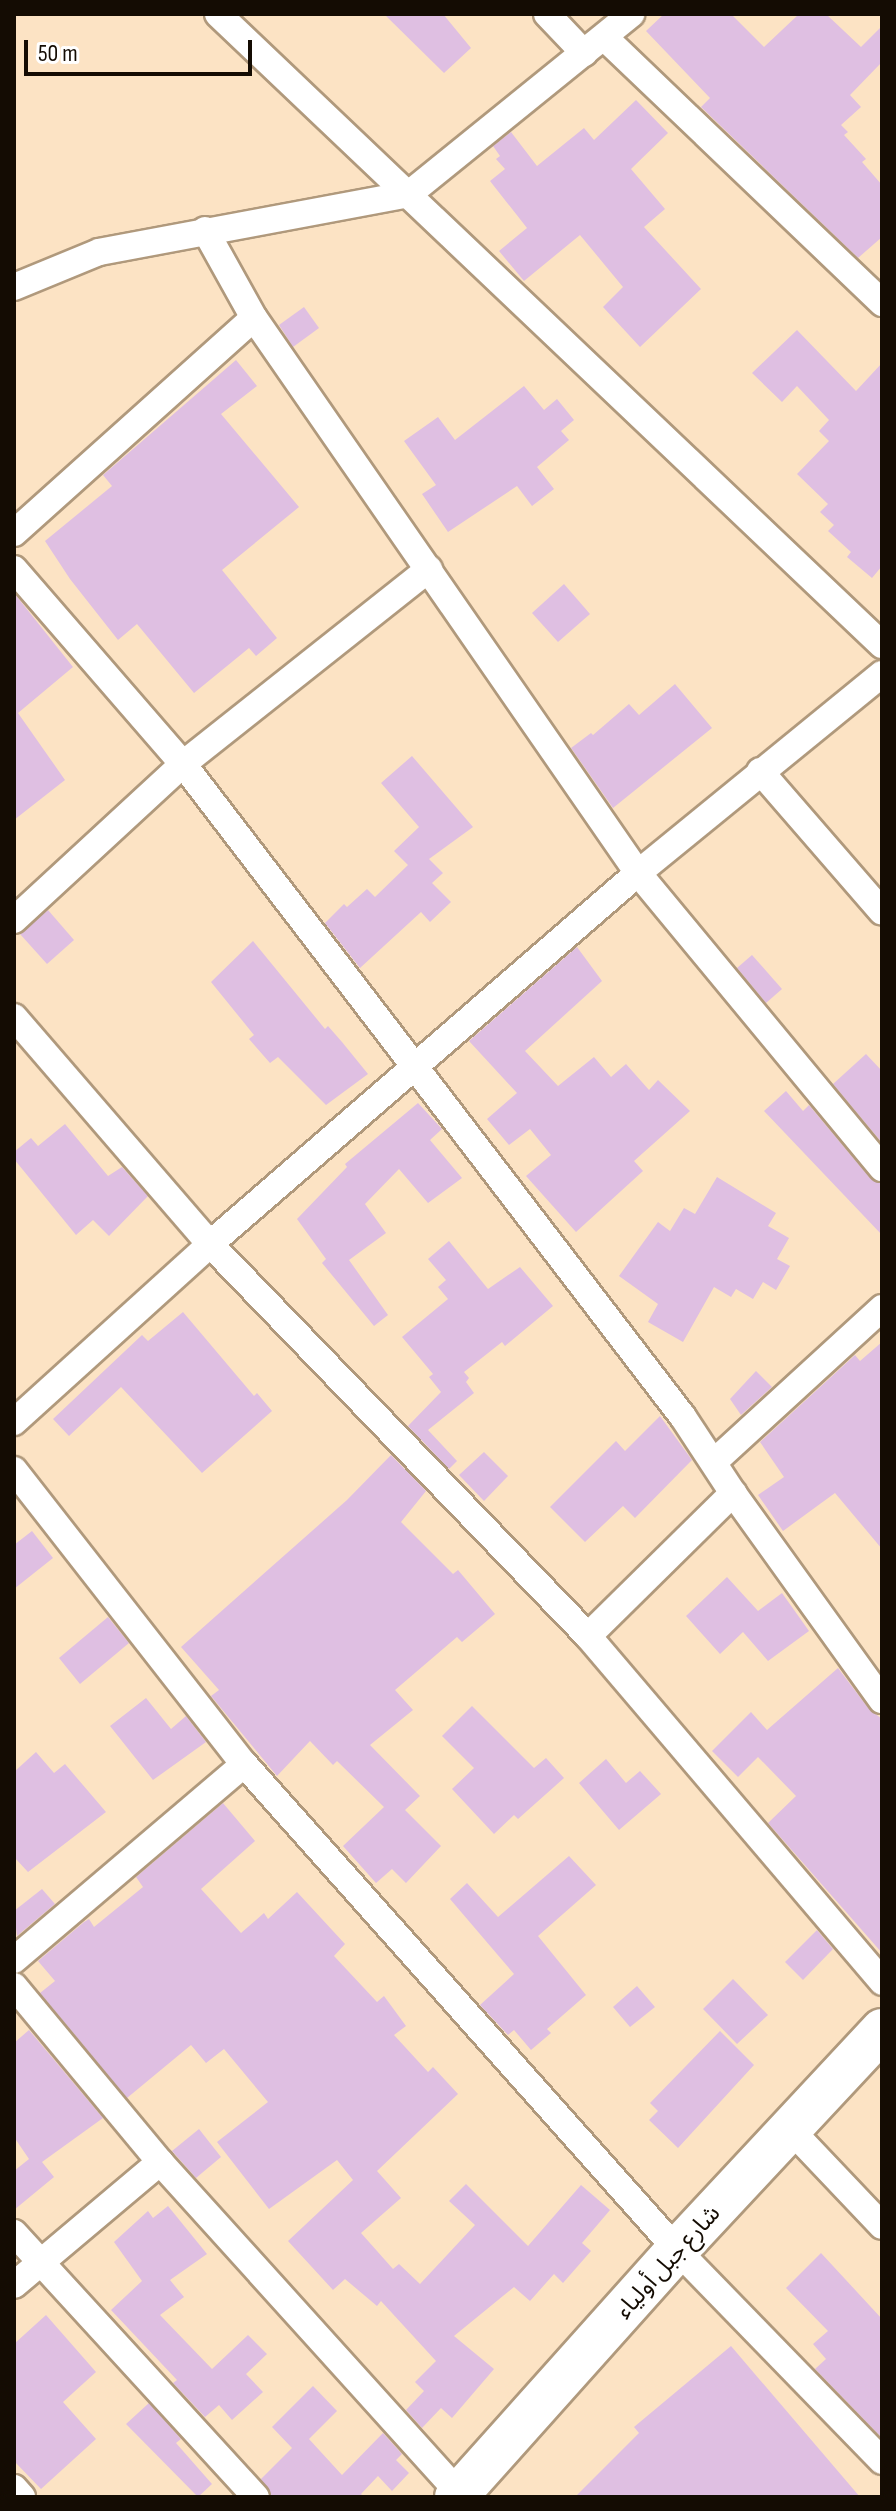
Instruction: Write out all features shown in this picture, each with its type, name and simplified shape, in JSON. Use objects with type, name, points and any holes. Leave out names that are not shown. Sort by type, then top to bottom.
[{"type":"highway","name":"شارع جبل أولياء","points":[[457,2495],[677,2250],[882,2030]]},
{"type":"street","points":[[218,14],[882,645]]},
{"type":"street","points":[[547,14],[594,45],[882,303]]},
{"type":"street","points":[[14,287],[99,252],[409,194],[631,14]]},
{"type":"street","points":[[205,230],[254,318],[638,873],[882,1168]]},
{"type":"street","points":[[14,533],[254,318]]},
{"type":"street","points":[[14,569],[183,764],[714,1462],[882,1700]]},
{"type":"street","points":[[14,920],[183,764],[429,569]]},
{"type":"street","points":[[14,1422],[210,1244],[638,873],[882,674]]},
{"type":"street","points":[[760,771],[882,912]]},
{"type":"street","points":[[14,1017],[210,1244],[588,1636],[882,1982]]},
{"type":"street","points":[[714,1462],[882,1308]]},
{"type":"street","points":[[14,1470],[244,1764],[677,2250],[882,2461]]},
{"type":"street","points":[[588,1636],[733,1493]]},
{"type":"street","points":[[14,1960],[244,1764]]},
{"type":"street","points":[[14,1986],[160,2162],[457,2495]]},
{"type":"street","points":[[791,2130],[882,2226]]},
{"type":"street","points":[[14,2285],[160,2162]]},
{"type":"street","points":[[14,2233],[256,2497]]},
{"type":"street","points":[[14,2488],[22,2497]]},
{"type":"building","points":[[384,14],[443,14],[471,48],[444,73]]},
{"type":"building","points":[[664,14],[731,14],[764,47],[799,14],[826,14],[861,47],[882,26],[882,62],[850,95],[861,107],[841,125],[848,132],[844,135],[866,159],[862,162],[882,185],[882,237],[858,258],[701,107],[710,98],[646,31]]},
{"type":"building","points":[[636,100],[668,133],[631,169],[665,209],[644,227],[701,289],[640,347],[603,307],[623,287],[580,235],[524,281],[499,251],[527,228],[490,181],[505,169],[496,159],[500,156],[493,146],[511,132],[537,166],[584,128],[594,140]]},
{"type":"building","points":[[304,307],[319,328],[293,347],[279,325]]},
{"type":"building","points":[[797,330],[856,391],[882,363],[882,566],[872,578],[847,557],[851,552],[828,531],[834,525],[820,512],[828,504],[797,474],[829,441],[819,431],[829,420],[797,386],[782,402],[752,373]]},
{"type":"building","points":[[236,360],[257,386],[221,414],[299,507],[222,570],[277,638],[256,656],[249,648],[194,693],[137,624],[118,640],[70,579],[45,541],[112,486],[103,475]]},
{"type":"building","points":[[524,386],[544,410],[557,399],[574,420],[561,431],[569,440],[537,467],[554,489],[532,506],[517,486],[448,532],[422,494],[436,485],[404,441],[438,417],[455,440]]},
{"type":"building","points":[[564,584],[590,614],[558,642],[532,613]]},
{"type":"building","points":[[14,593],[73,667],[18,713],[65,780],[14,820]]},
{"type":"building","points":[[675,684],[712,728],[613,808],[571,748],[591,733],[593,735],[629,704],[639,715]]},
{"type":"building","points":[[412,756],[473,827],[429,859],[443,873],[432,883],[451,902],[430,922],[421,912],[360,968],[325,923],[344,904],[347,907],[367,889],[375,897],[408,865],[394,851],[419,827],[381,783]]},
{"type":"building","points":[[48,910],[74,940],[47,964],[20,934]]},
{"type":"building","points":[[253,941],[325,1029],[328,1026],[368,1074],[326,1105],[278,1057],[270,1063],[249,1039],[254,1035],[211,982]]},
{"type":"building","points":[[577,947],[602,981],[525,1051],[558,1086],[594,1057],[611,1077],[626,1064],[649,1090],[658,1080],[690,1111],[634,1161],[643,1171],[576,1232],[526,1176],[551,1155],[530,1129],[509,1145],[487,1119],[517,1093],[469,1041]]},
{"type":"building","points":[[752,955],[782,989],[766,1003],[737,968]]},
{"type":"building","points":[[866,1054],[882,1071],[882,1143],[833,1084]]},
{"type":"building","points":[[786,1091],[803,1111],[809,1105],[870,1178],[882,1184],[882,1235],[764,1111]]},
{"type":"building","points":[[418,1103],[442,1129],[430,1140],[462,1178],[428,1203],[399,1169],[365,1204],[386,1233],[349,1260],[388,1315],[374,1326],[322,1263],[326,1259],[297,1219],[347,1167],[345,1164]]},
{"type":"building","points":[[65,1124],[108,1176],[122,1167],[148,1196],[109,1236],[93,1220],[76,1235],[14,1159],[14,1152],[31,1138],[38,1146]]},
{"type":"building","points":[[717,1177],[776,1213],[768,1226],[789,1238],[777,1259],[790,1266],[776,1290],[763,1282],[753,1299],[736,1289],[731,1297],[714,1287],[683,1342],[648,1322],[658,1304],[619,1276],[658,1222],[670,1231],[684,1208],[695,1214]]},
{"type":"building","points":[[449,1241],[488,1289],[520,1267],[553,1306],[505,1346],[502,1342],[464,1372],[469,1378],[466,1382],[474,1393],[428,1430],[457,1461],[449,1469],[408,1426],[441,1392],[429,1377],[433,1374],[402,1337],[448,1299],[438,1287],[446,1280],[428,1259]]},
{"type":"building","points":[[183,1312],[254,1396],[257,1393],[272,1411],[202,1473],[121,1387],[69,1436],[53,1419],[142,1335],[148,1341]]},
{"type":"building","points":[[882,1342],[882,1549],[835,1493],[783,1531],[758,1495],[784,1477],[760,1442],[855,1355],[860,1361]]},
{"type":"building","points":[[756,1371],[772,1387],[741,1415],[730,1399]]},
{"type":"building","points":[[660,1416],[692,1460],[635,1518],[623,1506],[585,1542],[550,1507],[616,1441],[625,1451]]},
{"type":"building","points":[[484,1452],[508,1476],[484,1501],[459,1475]]},
{"type":"building","points":[[391,1455],[426,1491],[401,1522],[453,1574],[458,1570],[495,1614],[462,1642],[457,1637],[395,1690],[413,1710],[370,1745],[420,1796],[405,1810],[441,1846],[406,1883],[392,1869],[376,1883],[343,1846],[384,1807],[337,1761],[333,1765],[310,1741],[277,1776],[211,1696],[219,1690],[181,1647],[347,1500]]},
{"type":"building","points":[[32,1531],[53,1558],[14,1589],[14,1545]]},
{"type":"building","points":[[727,1577],[758,1611],[782,1593],[809,1631],[768,1661],[743,1632],[720,1654],[686,1616]]},
{"type":"building","points":[[108,1617],[129,1643],[80,1684],[59,1658]]},
{"type":"building","points":[[838,1668],[869,1709],[882,1719],[882,1953],[768,1823],[796,1796],[758,1757],[738,1777],[712,1751],[751,1712],[767,1730]]},
{"type":"building","points":[[146,1698],[171,1729],[186,1716],[206,1742],[153,1780],[110,1726]]},
{"type":"building","points":[[472,1706],[534,1768],[546,1758],[564,1778],[518,1819],[514,1815],[494,1834],[452,1789],[474,1768],[442,1736]]},
{"type":"building","points":[[36,1752],[54,1773],[65,1764],[106,1812],[28,1872],[14,1857],[14,1772]]},
{"type":"building","points":[[606,1759],[626,1783],[640,1771],[661,1794],[619,1830],[579,1783]]},
{"type":"building","points":[[223,1803],[255,1841],[201,1889],[241,1933],[264,1913],[268,1919],[297,1892],[345,1944],[334,1956],[377,2002],[384,1996],[406,2026],[394,2035],[428,2072],[433,2067],[458,2094],[377,2171],[401,2198],[361,2233],[393,2269],[399,2264],[420,2284],[475,2225],[449,2201],[466,2184],[528,2246],[581,2185],[610,2210],[582,2243],[591,2251],[563,2283],[554,2274],[530,2301],[514,2287],[454,2336],[494,2369],[452,2418],[441,2408],[422,2428],[406,2410],[424,2391],[415,2382],[436,2361],[381,2301],[377,2306],[345,2279],[333,2290],[288,2241],[353,2180],[337,2160],[269,2209],[217,2142],[268,2102],[224,2049],[206,2063],[191,2045],[127,2098],[40,1993],[55,1981],[38,1961],[84,1922],[89,1919],[94,1927],[143,1887],[136,1877]]},
{"type":"building","points":[[569,1856],[596,1885],[538,1936],[586,1995],[547,2029],[551,2033],[531,2050],[514,2030],[508,2035],[480,2005],[514,1974],[450,1899],[467,1883],[498,1917]]},
{"type":"building","points":[[42,1889],[55,1904],[17,1936],[14,1911]]},
{"type":"building","points":[[817,1930],[833,1949],[803,1980],[785,1962]]},
{"type":"building","points":[[733,1979],[768,2015],[737,2044],[703,2009]]},
{"type":"building","points":[[637,1986],[655,2007],[630,2027],[613,2007]]},
{"type":"building","points":[[29,2030],[103,2118],[42,2162],[54,2177],[14,2210],[14,2171],[29,2159],[14,2137],[14,2043]]},
{"type":"building","points":[[720,2031],[754,2065],[678,2148],[649,2120],[658,2111],[650,2103]]},
{"type":"building","points":[[199,2129],[221,2157],[196,2178],[172,2151]]},
{"type":"building","points":[[168,2206],[207,2254],[170,2280],[184,2297],[160,2315],[212,2369],[248,2335],[267,2354],[246,2374],[263,2392],[232,2420],[219,2405],[205,2417],[173,2383],[177,2380],[111,2310],[142,2281],[114,2242],[148,2211],[153,2218]]},
{"type":"building","points":[[821,2253],[882,2319],[882,2438],[815,2369],[826,2359],[813,2344],[828,2331],[786,2288]]},
{"type":"building","points":[[46,2315],[96,2372],[63,2402],[96,2439],[41,2489],[14,2461],[14,2344]]},
{"type":"building","points":[[731,2346],[860,2497],[575,2497],[639,2433],[634,2427]]},
{"type":"building","points":[[313,2386],[337,2411],[309,2439],[342,2475],[383,2433],[402,2454],[396,2460],[409,2473],[392,2491],[378,2476],[361,2494],[364,2497],[272,2497],[261,2479],[292,2448],[272,2427]]},
{"type":"building","points":[[149,2403],[181,2439],[176,2443],[212,2484],[198,2497],[126,2424]]}]
